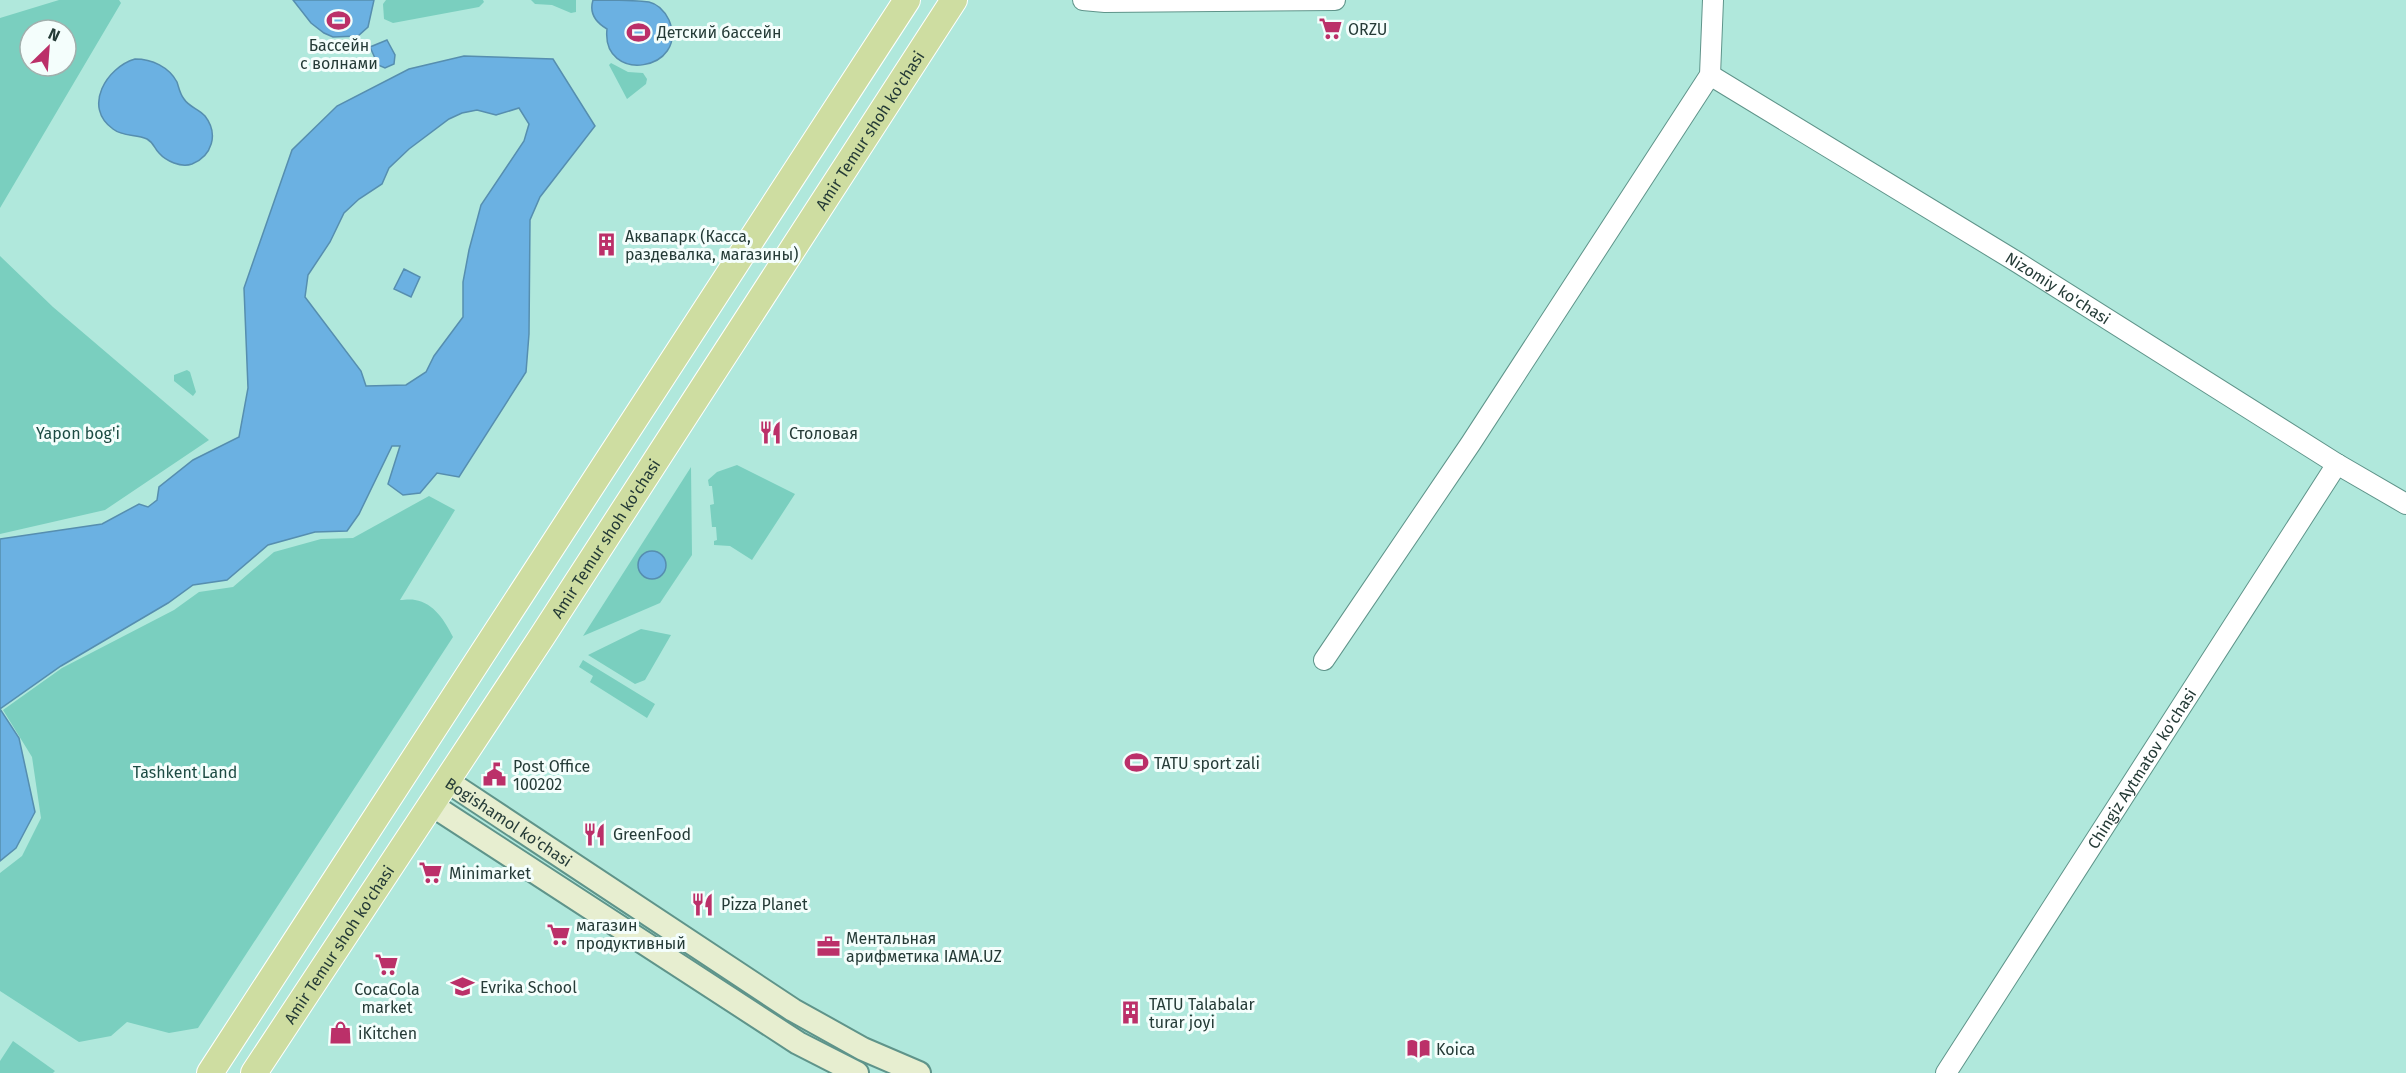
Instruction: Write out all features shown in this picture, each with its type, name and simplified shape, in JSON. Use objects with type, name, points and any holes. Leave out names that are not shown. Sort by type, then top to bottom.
[{"type":"main road","points":[[210,1073],[907,0]]},
{"type":"main road","name":"Amir Temur shoh ko'chasi","points":[[254,1073],[432,804],[954,0]]},
{"type":"main road","points":[[757,230],[791,251]]},
{"type":"main road","name":"Bogishamol ko'chasi","points":[[406,770],[447,781],[793,1010],[879,1058],[919,1073]]},
{"type":"main road","name":"Bogishamol ko'chasi","points":[[406,770],[432,804],[798,1043],[856,1073]]},
{"type":"street","points":[[1083,0],[1105,2],[1335,0]]},
{"type":"street","points":[[1324,660],[1472,443],[1710,75],[1713,0]]},
{"type":"street","name":"Nizomiy ko'chasi","points":[[1710,75],[2018,262],[2337,464],[2406,504]]},
{"type":"street","name":"Chingiz Aytmatov ko'chasi","points":[[1946,1073],[2337,464]]},
{"type":"green space","points":[[59,0],[119,0],[121,3],[78,76],[78,18],[18,18],[18,78],[77,78],[0,208],[0,18]]},
{"type":"green space","points":[[386,0],[483,0],[484,2],[479,7],[393,23],[384,19],[383,4]]},
{"type":"green space","points":[[531,0],[576,0],[576,12],[571,13],[552,5],[535,4]]},
{"type":"green space","points":[[611,63],[628,72],[643,73],[647,79],[646,84],[627,99],[609,65]]},
{"type":"green space","name":"Yapon bog'i","points":[[0,256],[53,307],[209,440],[105,510],[0,534]]},
{"type":"green space","points":[[187,370],[190,372],[196,392],[193,396],[174,381],[174,375]]},
{"type":"green space","points":[[737,465],[795,494],[752,560],[730,546],[714,545],[714,541],[717,540],[716,527],[712,527],[710,505],[714,504],[712,486],[709,486],[708,480],[717,472]]},
{"type":"green space","points":[[691,467],[692,555],[660,603],[583,636]]},
{"type":"green space","name":"Tashkent Land","points":[[429,496],[455,510],[400,600],[415,600],[428,605],[442,619],[453,637],[198,1028],[169,1033],[127,1022],[111,1036],[79,1042],[0,991],[0,873],[22,856],[41,818],[32,757],[3,710],[62,668],[174,610],[199,592],[233,587],[274,552],[321,539],[353,538]]},
{"type":"green space","points":[[641,629],[671,635],[645,680],[635,684],[588,655]]},
{"type":"green space","points":[[583,660],[655,704],[647,718],[590,682],[593,676],[579,667]]},
{"type":"green space","points":[[13,1041],[55,1071],[53,1073],[0,1073],[0,1061]]},
{"type":"water","name":"Бассейн с волнами","points":[[293,0],[374,0],[368,27],[358,36],[333,37],[311,23]]},
{"type":"water","name":"Детский бассейн","points":[[593,0],[642,1],[658,6],[669,20],[672,37],[667,51],[657,60],[644,65],[630,64],[617,58],[609,47],[607,29],[594,17]]},
{"type":"water","points":[[387,40],[395,55],[394,64],[385,68],[378,65],[370,47]]},
{"type":"water","points":[[464,56],[553,59],[595,126],[540,197],[530,220],[529,334],[526,372],[459,477],[437,473],[420,493],[403,495],[388,484],[400,446],[392,446],[359,514],[347,531],[315,532],[268,545],[227,580],[193,585],[168,603],[61,666],[0,709],[0,539],[102,524],[139,504],[148,507],[157,500],[159,487],[193,460],[239,437],[248,388],[244,288],[292,150],[337,106],[409,69]],"holes":[[[519,108],[529,124],[524,141],[481,205],[463,282],[463,317],[434,356],[426,372],[406,385],[366,386],[361,371],[305,297],[308,275],[330,242],[344,213],[359,199],[382,184],[389,168],[409,149],[449,119],[477,110],[496,115]]]},
{"type":"water","points":[[135,59],[148,60],[165,68],[174,77],[186,102],[205,116],[212,130],[212,137],[209,150],[199,160],[188,165],[174,163],[162,156],[147,139],[117,132],[104,120],[99,110],[102,89],[115,70]]},
{"type":"water","points":[[404,269],[420,277],[411,297],[394,289]]},
{"type":"water","points":[[652,551],[662,555],[666,565],[662,575],[652,579],[642,575],[638,565],[642,555]]},
{"type":"water","points":[[0,709],[19,738],[35,812],[16,848],[0,861]]},
{"type":"place","name":"Бассейн с волнами","points":[[339,20]]},
{"type":"place","name":"ORZU","points":[[1330,29]]},
{"type":"place","name":"Детский бассейн","points":[[639,32]]},
{"type":"place","name":"Аквапарк (Касса, раздевалка, магазины)","points":[[607,245]]},
{"type":"place","name":"Столовая","points":[[771,433]]},
{"type":"place","name":"TATU sport zali","points":[[1136,763]]},
{"type":"place","name":"Post Office 100202","points":[[495,775]]},
{"type":"place","name":"GreenFood","points":[[595,834]]},
{"type":"place","name":"Minimarket","points":[[431,873]]},
{"type":"place","name":"Pizza Planet","points":[[703,904]]},
{"type":"place","name":"магазин продуктивный","points":[[558,934]]},
{"type":"place","name":"Ментальная арифметика IAMA.UZ","points":[[828,947]]},
{"type":"place","name":"CocaCola market","points":[[387,964]]},
{"type":"place","name":"Evrika School","points":[[462,987]]},
{"type":"place","name":"TATU Talabalar turar joyi","points":[[1131,1013]]},
{"type":"place","name":"iKitchen","points":[[340,1033]]},
{"type":"place","name":"Koica","points":[[1418,1049]]}]
